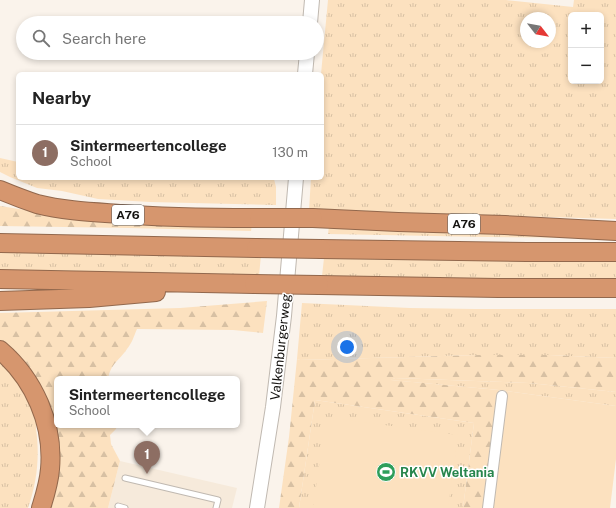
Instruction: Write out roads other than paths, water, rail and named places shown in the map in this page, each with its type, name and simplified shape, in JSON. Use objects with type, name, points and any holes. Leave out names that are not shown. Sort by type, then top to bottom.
[{"type":"highway","name":"A76","points":[[0,190],[37,204],[112,214],[171,217],[313,218],[505,225],[616,231]]},
{"type":"highway","name":"A76","points":[[0,243],[527,252],[616,252]]},
{"type":"highway","points":[[0,279],[498,288],[616,288]]},
{"type":"highway","points":[[0,301],[90,298],[248,284]]},
{"type":"highway","points":[[0,350],[16,364],[32,388],[46,425],[49,438],[50,468],[46,495],[41,508]]},
{"type":"street","points":[[311,16],[312,0]]},
{"type":"street","points":[[305,72],[306,60]]},
{"type":"street","name":"Valkenburgerweg","points":[[257,508],[273,407],[284,316],[295,181]]},
{"type":"street","points":[[488,508],[502,396]]},
{"type":"lane","points":[[126,478],[218,500],[216,508]]},
{"type":"lane","points":[[118,506],[126,508]]},
{"type":"place","name":"RKVV Weltania","points":[[386,472]]},
{"type":"place","name":"Sintermeertencollege","points":[[147,474]]}]
